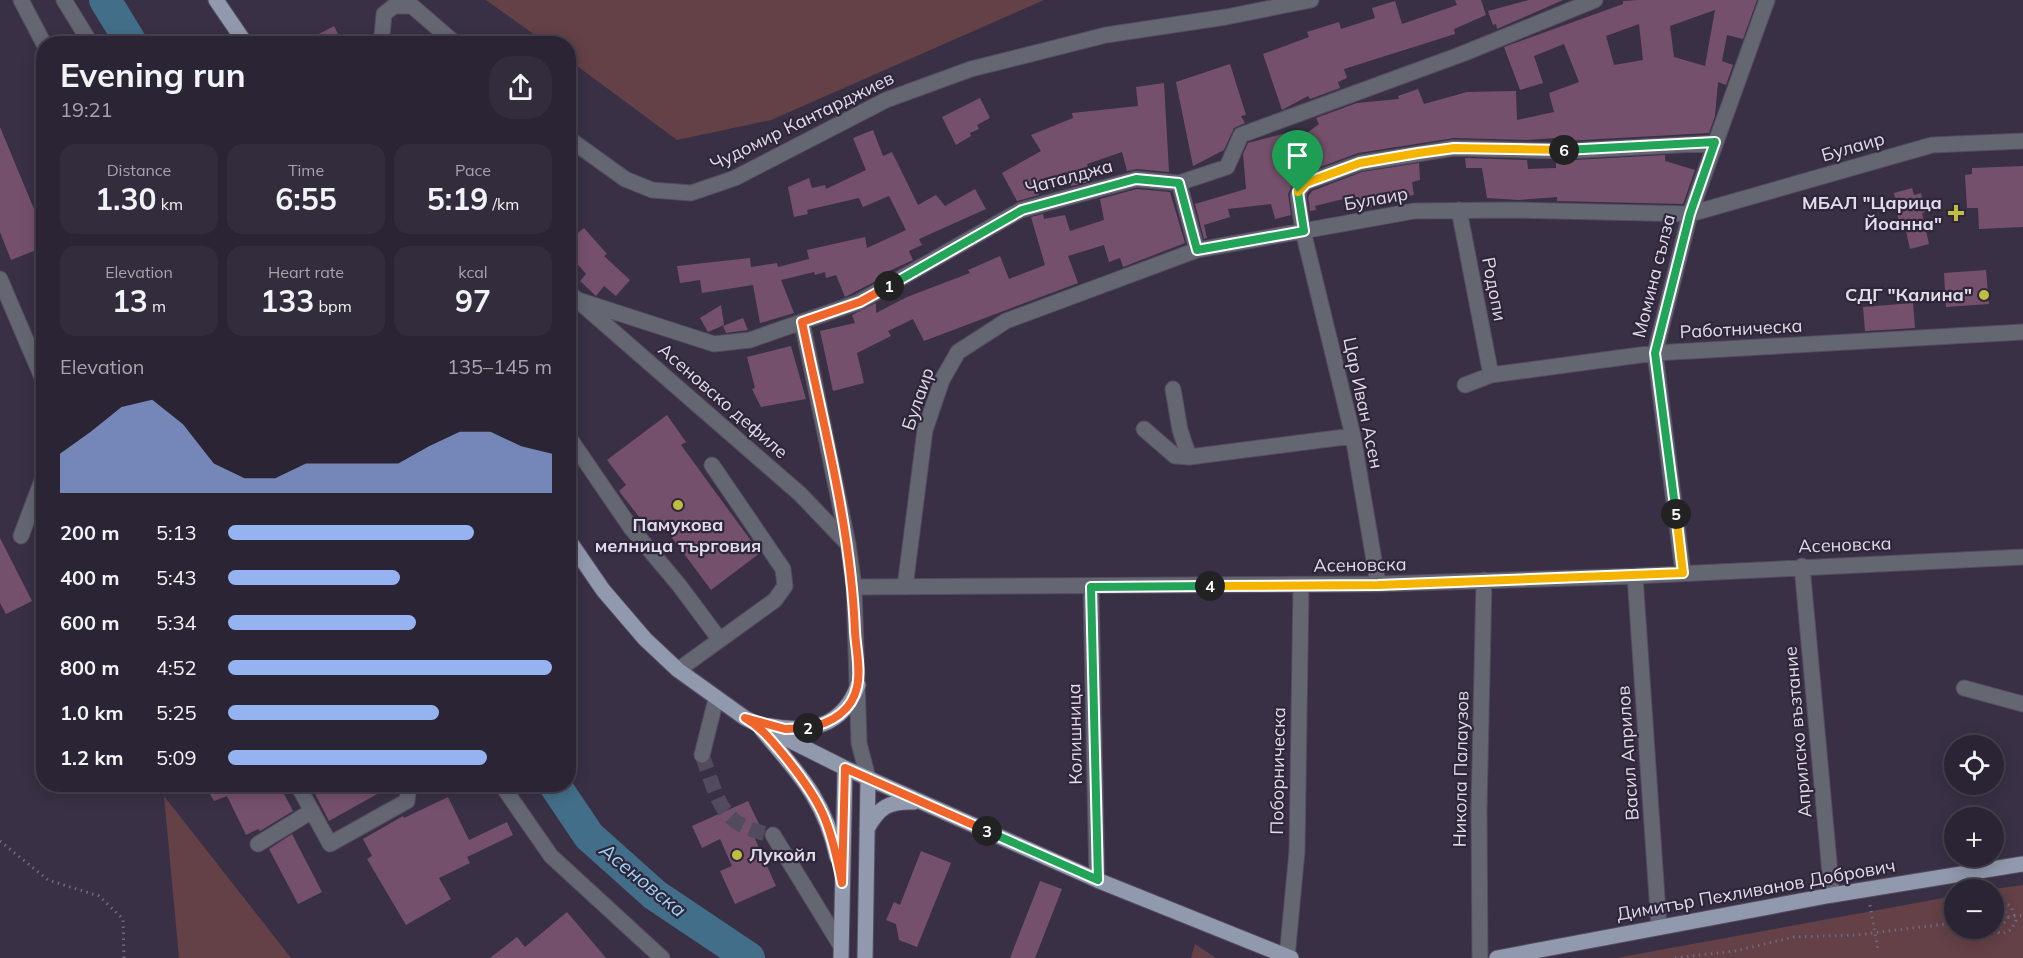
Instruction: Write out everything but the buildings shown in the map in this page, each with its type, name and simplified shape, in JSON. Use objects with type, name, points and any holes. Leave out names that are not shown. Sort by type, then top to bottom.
[{"type":"main road","points":[[216,0],[241,36]]},
{"type":"main road","points":[[576,550],[617,608],[645,639],[678,670],[745,718],[845,768],[923,803],[1098,880],[1289,958]]},
{"type":"main road","points":[[745,718],[785,729],[813,727],[839,716],[848,708],[858,686]]},
{"type":"main road","points":[[759,726],[816,798],[831,832],[842,883]]},
{"type":"main road","points":[[841,952],[845,768]]},
{"type":"main road","points":[[864,958],[868,778]]},
{"type":"main road","points":[[866,831],[875,815],[887,804],[923,803]]},
{"type":"main road","name":"Димитър Пехливанов Добрович","points":[[1497,958],[1832,895],[2023,864]]},
{"type":"street","points":[[21,0],[40,36]]},
{"type":"street","points":[[64,0],[86,36]]},
{"type":"street","name":"Чудомир Кантарджиев","points":[[576,144],[625,179],[652,190],[691,193],[735,178],[886,100],[971,69],[1106,35],[1237,15],[1311,0]]},
{"type":"street","name":"Чаталджа","points":[[576,297],[714,344],[750,340],[860,302],[1022,210],[1136,179],[1179,183],[1227,166],[1240,135],[1462,54],[1595,0]]},
{"type":"street","name":"Момина сълза","points":[[1683,573],[1655,353],[1690,214],[1767,0]]},
{"type":"street","points":[[382,36],[384,14],[394,6],[412,6],[447,36]]},
{"type":"street","name":"Булаир","points":[[905,587],[925,430],[942,380],[958,351],[1006,321],[1197,250],[1414,211],[1690,214],[1932,145],[2023,141]]},
{"type":"street","name":"Цар Иван Асен","points":[[1378,585],[1353,436],[1304,231],[1298,196],[1300,188],[1306,183],[1360,163],[1454,148],[1564,150],[1715,142]]},
{"type":"street","points":[[1179,183],[1197,250]]},
{"type":"street","name":"Родопи","points":[[1458,210],[1491,375]]},
{"type":"street","points":[[0,279],[36,363]]},
{"type":"street","name":"Асеновско дефиле","points":[[576,299],[800,494],[848,544]]},
{"type":"street","points":[[802,322],[848,544],[854,587],[859,743],[868,778]]},
{"type":"street","name":"Работническа","points":[[1465,385],[1491,375],[1655,353],[2023,332]]},
{"type":"street","points":[[1173,388],[1180,430],[1189,458]]},
{"type":"street","points":[[1144,429],[1175,456],[1189,458],[1353,436]]},
{"type":"street","points":[[576,448],[631,528],[680,585],[720,640]]},
{"type":"street","points":[[678,670],[775,600],[781,594],[785,577],[779,561],[712,465]]},
{"type":"street","points":[[21,536],[36,496]]},
{"type":"street","name":"Асеновска","points":[[854,587],[1378,585],[1635,576],[1802,566],[2023,557]]},
{"type":"street","name":"Априлско възтание","points":[[1802,566],[1832,895]]},
{"type":"street","name":"Васил Априлов","points":[[1635,576],[1659,927]]},
{"type":"street","name":"Никола Палаузов","points":[[1480,958],[1479,809],[1484,580]]},
{"type":"street","name":"Поборническа","points":[[1289,958],[1297,852],[1301,586]]},
{"type":"street","name":"Колишница","points":[[1091,587],[1098,880]]},
{"type":"street","points":[[1964,688],[2023,704]]},
{"type":"street","points":[[702,755],[716,699]]},
{"type":"street","points":[[845,768],[859,743]]},
{"type":"street","points":[[301,792],[330,844],[407,801],[408,792]]},
{"type":"street","points":[[507,792],[551,856],[662,958]]},
{"type":"street","points":[[258,844],[312,811]]},
{"type":"street","points":[[773,835],[841,952]]},
{"type":"path","points":[[0,841],[48,880],[99,896],[123,919],[124,958]]},
{"type":"path","points":[[1868,889],[1878,950]]},
{"type":"path","points":[[2004,903],[2016,916],[2014,926],[2004,933]]},
{"type":"path","points":[[2004,910],[2008,917]]},
{"type":"path","points":[[2004,923],[2008,917],[2023,915]]},
{"type":"path","points":[[1675,958],[1735,951],[1794,937],[1875,933],[1944,925]]},
{"type":"shaded area","points":[[486,0],[1044,0],[771,120],[677,140],[576,65],[576,36],[536,36]]},
{"type":"shaded area","points":[[164,796],[291,958],[179,958]]},
{"type":"shaded area","points":[[2023,885],[2023,958],[1616,958],[1944,898],[1944,939],[2004,939],[2004,888]]},
{"type":"shaded area","points":[[1195,944],[1216,958],[1191,958]]},
{"type":"waterway","name":"Асеновска","points":[[105,0],[127,36]]},
{"type":"waterway","name":"Асеновска","points":[[559,792],[589,836],[655,895],[749,958]]},
{"type":"tunnel","points":[[702,755],[718,798],[731,818],[755,831],[773,835]]},
{"type":"place","name":"МБАЛ \"Царица Йоанна\"","points":[[1956,213]]},
{"type":"place","name":"СДГ \"Калина\"","points":[[1984,295]]},
{"type":"place","name":"Памукова мелница търговия","points":[[678,505]]},
{"type":"place","name":"Лукойл","points":[[737,855]]},
{"type":"route","points":[[1715,142],[1690,214],[1655,353],[1683,573],[1378,585],[1091,587],[1098,880],[845,768],[842,883],[835,844],[813,791],[759,726],[745,718],[785,729],[801,730],[813,727],[839,716],[848,708],[858,686],[854,587],[848,544],[802,322],[860,302],[1022,210],[1136,179],[1179,183],[1197,250],[1304,231],[1298,192],[1303,184],[1360,163],[1454,148],[1564,150],[1715,142]]}]
